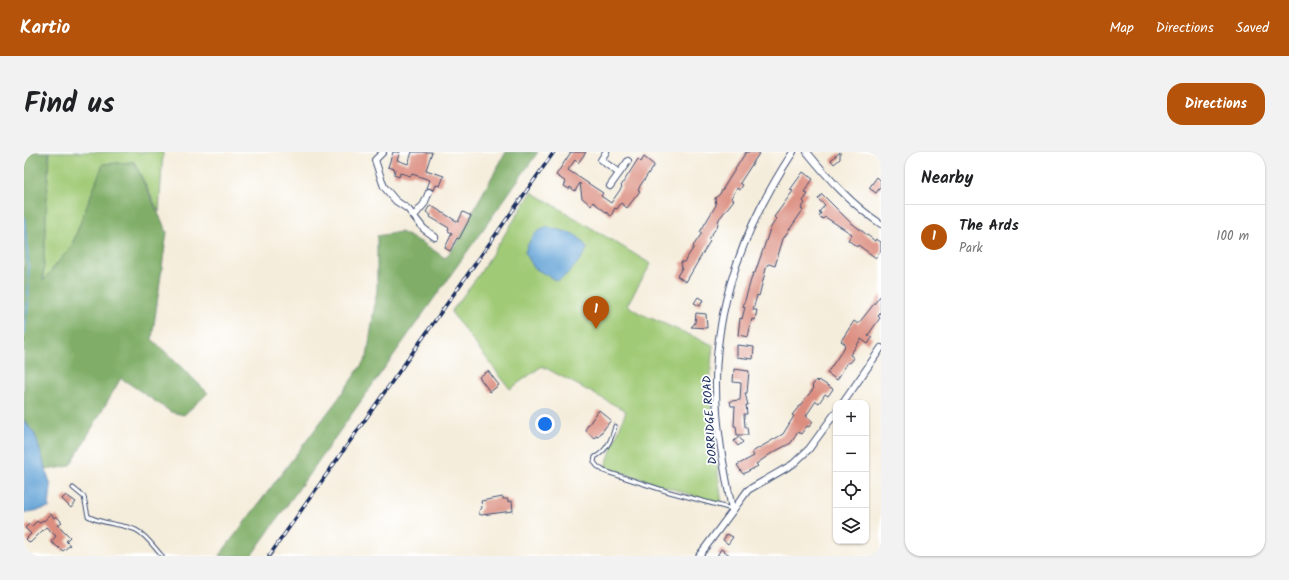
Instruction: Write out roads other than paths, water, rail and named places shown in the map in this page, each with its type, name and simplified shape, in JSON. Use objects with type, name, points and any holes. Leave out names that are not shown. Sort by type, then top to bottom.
[{"type":"street","points":[[383,152],[375,160],[378,173],[384,187],[396,201],[414,216],[424,229],[435,237]]},
{"type":"street","points":[[606,152],[601,160],[619,173]]},
{"type":"street","name":"DORRIDGE ROAD","points":[[732,510],[723,457],[716,386],[721,324],[731,276],[747,234],[770,186],[793,152]]},
{"type":"street","points":[[807,152],[844,193],[868,216],[881,224]]},
{"type":"street","points":[[610,186],[628,160]]},
{"type":"street","points":[[414,216],[424,204],[430,192]]},
{"type":"street","points":[[845,400],[881,348]]},
{"type":"street","points":[[699,556],[748,490],[793,464],[809,449],[833,416]]},
{"type":"lane","points":[[614,426],[609,444],[601,454],[595,457],[594,462],[604,471],[732,510]]},
{"type":"lane","points":[[72,488],[84,497],[88,516],[95,520],[136,530],[143,535],[162,556]]},
{"type":"water","points":[[548,227],[575,235],[580,238],[587,249],[574,267],[557,281],[534,268],[525,252],[533,236],[539,231]]},
{"type":"water","points":[[24,420],[35,435],[51,486],[49,508],[24,513]]},
{"type":"waterway","points":[[24,160],[27,152]]},
{"type":"waterway","points":[[24,217],[29,290],[24,333]]},
{"type":"railway","points":[[269,556],[554,152]]},
{"type":"place","name":"The Ards","points":[[596,329]]}]
